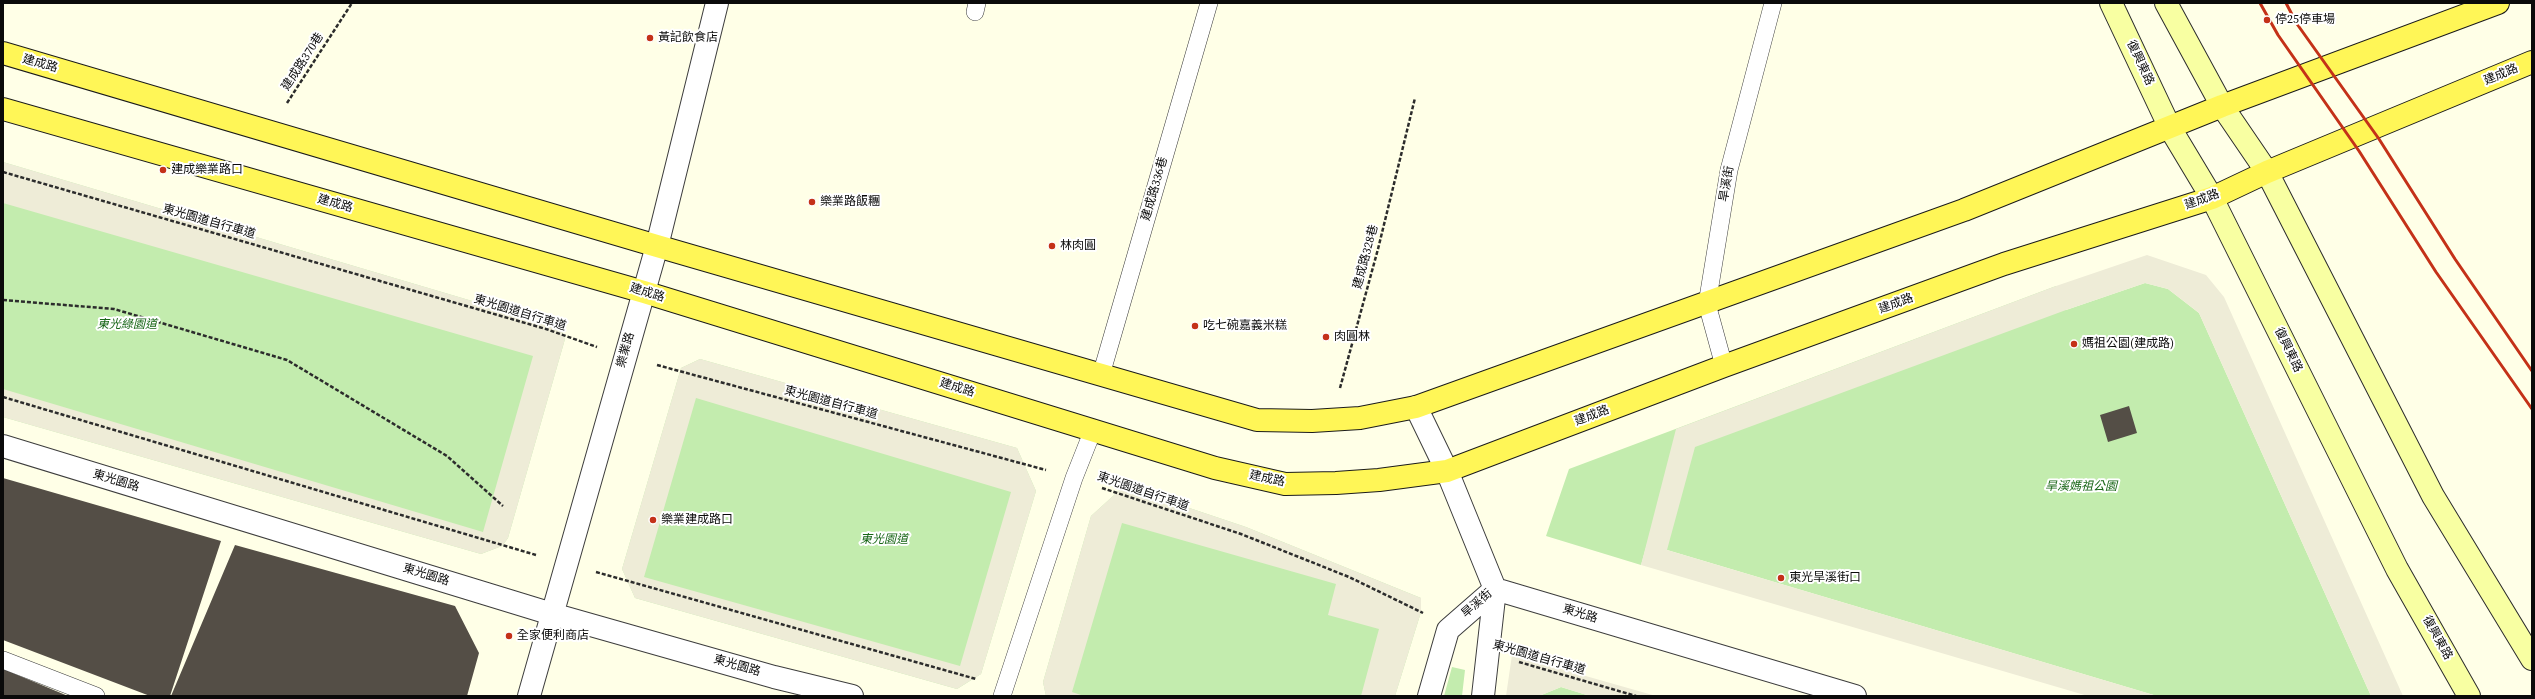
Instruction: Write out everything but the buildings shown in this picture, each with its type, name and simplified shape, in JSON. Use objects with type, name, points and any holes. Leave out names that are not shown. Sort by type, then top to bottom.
[{"type":"main road","name":"建成路","points":[[3,53],[270,130],[657,246],[1257,420],[1331,420],[1360,418],[1416,407],[1707,304],[1964,210],[2222,106],[2498,3]]},
{"type":"main road","name":"建成路","points":[[3,109],[644,292],[1215,468],[1285,484],[1379,480],[1447,471],[1724,366],[2004,264],[2212,198],[2267,172],[2532,62]]},
{"type":"street","name":"樂業路","points":[[529,696],[624,356],[657,246],[717,3]]},
{"type":"street","name":"復興東路","points":[[2111,3],[2170,128],[2212,198],[2397,569],[2469,696]]},
{"type":"street","points":[[2166,3],[2222,106],[2267,172],[2433,496],[2532,659]]},
{"type":"street","points":[[1416,407],[1447,471],[1495,589]]},
{"type":"street","name":"東光園路","points":[[3,446],[552,614],[774,677],[852,696]]},
{"type":"street","name":"旱溪街","points":[[1448,630],[1495,589]]},
{"type":"street","name":"旱溪街","points":[[1483,696],[1489,654],[1495,589]]},
{"type":"street","name":"東光路","points":[[1495,589],[1855,696]]},
{"type":"street","points":[[1429,696],[1448,630]]},
{"type":"lane","name":"建成路336巷","points":[[1101,375],[1209,3]]},
{"type":"lane","name":"旱溪街","points":[[1724,366],[1707,304],[1728,170],[1773,3]]},
{"type":"lane","points":[[1003,691],[1074,478],[1093,430]]},
{"type":"lane","points":[[3,660],[96,696]]},
{"type":"path","name":"建成路370巷","points":[[270,130],[352,3]]},
{"type":"path","name":"建成路328巷","points":[[1331,420],[1378,249],[1415,98]]},
{"type":"path","name":"東光園道自行車道","points":[[3,172],[538,327],[624,356],[1074,478],[1241,534],[1349,577],[1421,612],[1448,630]]},
{"type":"path","points":[[3,300],[114,309],[287,360],[447,456],[503,506]]},
{"type":"path","points":[[3,397],[494,544],[567,563],[1003,691]]},
{"type":"path","name":"東光園道自行車道","points":[[1489,654],[1636,696]]},
{"type":"green space","name":"東光綠園道","points":[[3,162],[560,327],[565,339],[508,538],[502,546],[481,554],[3,417]]},
{"type":"green space","name":"旱溪媽祖公園","points":[[2145,283],[2168,289],[2199,313],[2371,696],[2157,696],[1647,544],[1641,565],[1546,536],[1569,469],[2056,286],[2066,310]]},
{"type":"green space","name":"東光園道","points":[[700,359],[1017,448],[1036,491],[981,674],[957,689],[635,598],[622,569],[681,368]]},
{"type":"green space","points":[[1124,486],[1246,527],[1421,598],[1421,612],[1395,696],[1046,696],[1043,682],[1091,516]]},
{"type":"green space","points":[[1452,667],[1465,670],[1462,696],[1444,696]]},
{"type":"green space","points":[[1561,687],[1590,696],[1539,696]]},
{"type":"shaded area","points":[[3,162],[560,327],[565,339],[508,538],[502,546],[481,554],[3,417],[3,389],[483,532],[533,356],[3,203]]},
{"type":"shaded area","points":[[2147,255],[2206,275],[2224,297],[2403,696],[2371,696],[2199,313],[2168,289],[2145,283],[2066,310],[1695,447],[1667,550],[2157,696],[2088,696],[1641,565],[1676,429],[2056,286]]},
{"type":"shaded area","points":[[700,359],[1017,448],[1036,491],[981,674],[957,689],[635,598],[622,569],[681,368]],"holes":[[[696,398],[1011,492],[960,666],[644,577]]]},
{"type":"shaded area","points":[[1124,486],[1246,527],[1421,598],[1421,612],[1395,696],[1361,696],[1379,629],[1328,615],[1336,584],[1122,523],[1072,692],[1084,696],[1046,696],[1043,682],[1091,516]]},
{"type":"shaded area","points":[[1512,655],[1656,696],[1590,696],[1561,687],[1539,696],[1506,696]]},
{"type":"railway","points":[[2260,3],[2278,35],[2359,151],[2436,272],[2532,409]]},
{"type":"railway","points":[[2286,3],[2297,24],[2379,139],[2455,259],[2532,371]]},
{"type":"place","name":"停25停車場","points":[[2267,20]]},
{"type":"place","name":"黃記飲食店","points":[[650,38]]},
{"type":"place","name":"建成樂業路口","points":[[163,170]]},
{"type":"place","name":"樂業路飯糰","points":[[812,202]]},
{"type":"place","name":"林肉圓","points":[[1052,246]]},
{"type":"place","name":"吃七碗嘉義米糕","points":[[1195,326]]},
{"type":"place","name":"肉圓林","points":[[1326,337]]},
{"type":"place","name":"媽祖公園(建成路)","points":[[2074,344]]},
{"type":"place","name":"樂業建成路口","points":[[653,520]]},
{"type":"place","name":"東光旱溪街口","points":[[1781,578]]},
{"type":"place","name":"全家便利商店","points":[[509,636]]}]
